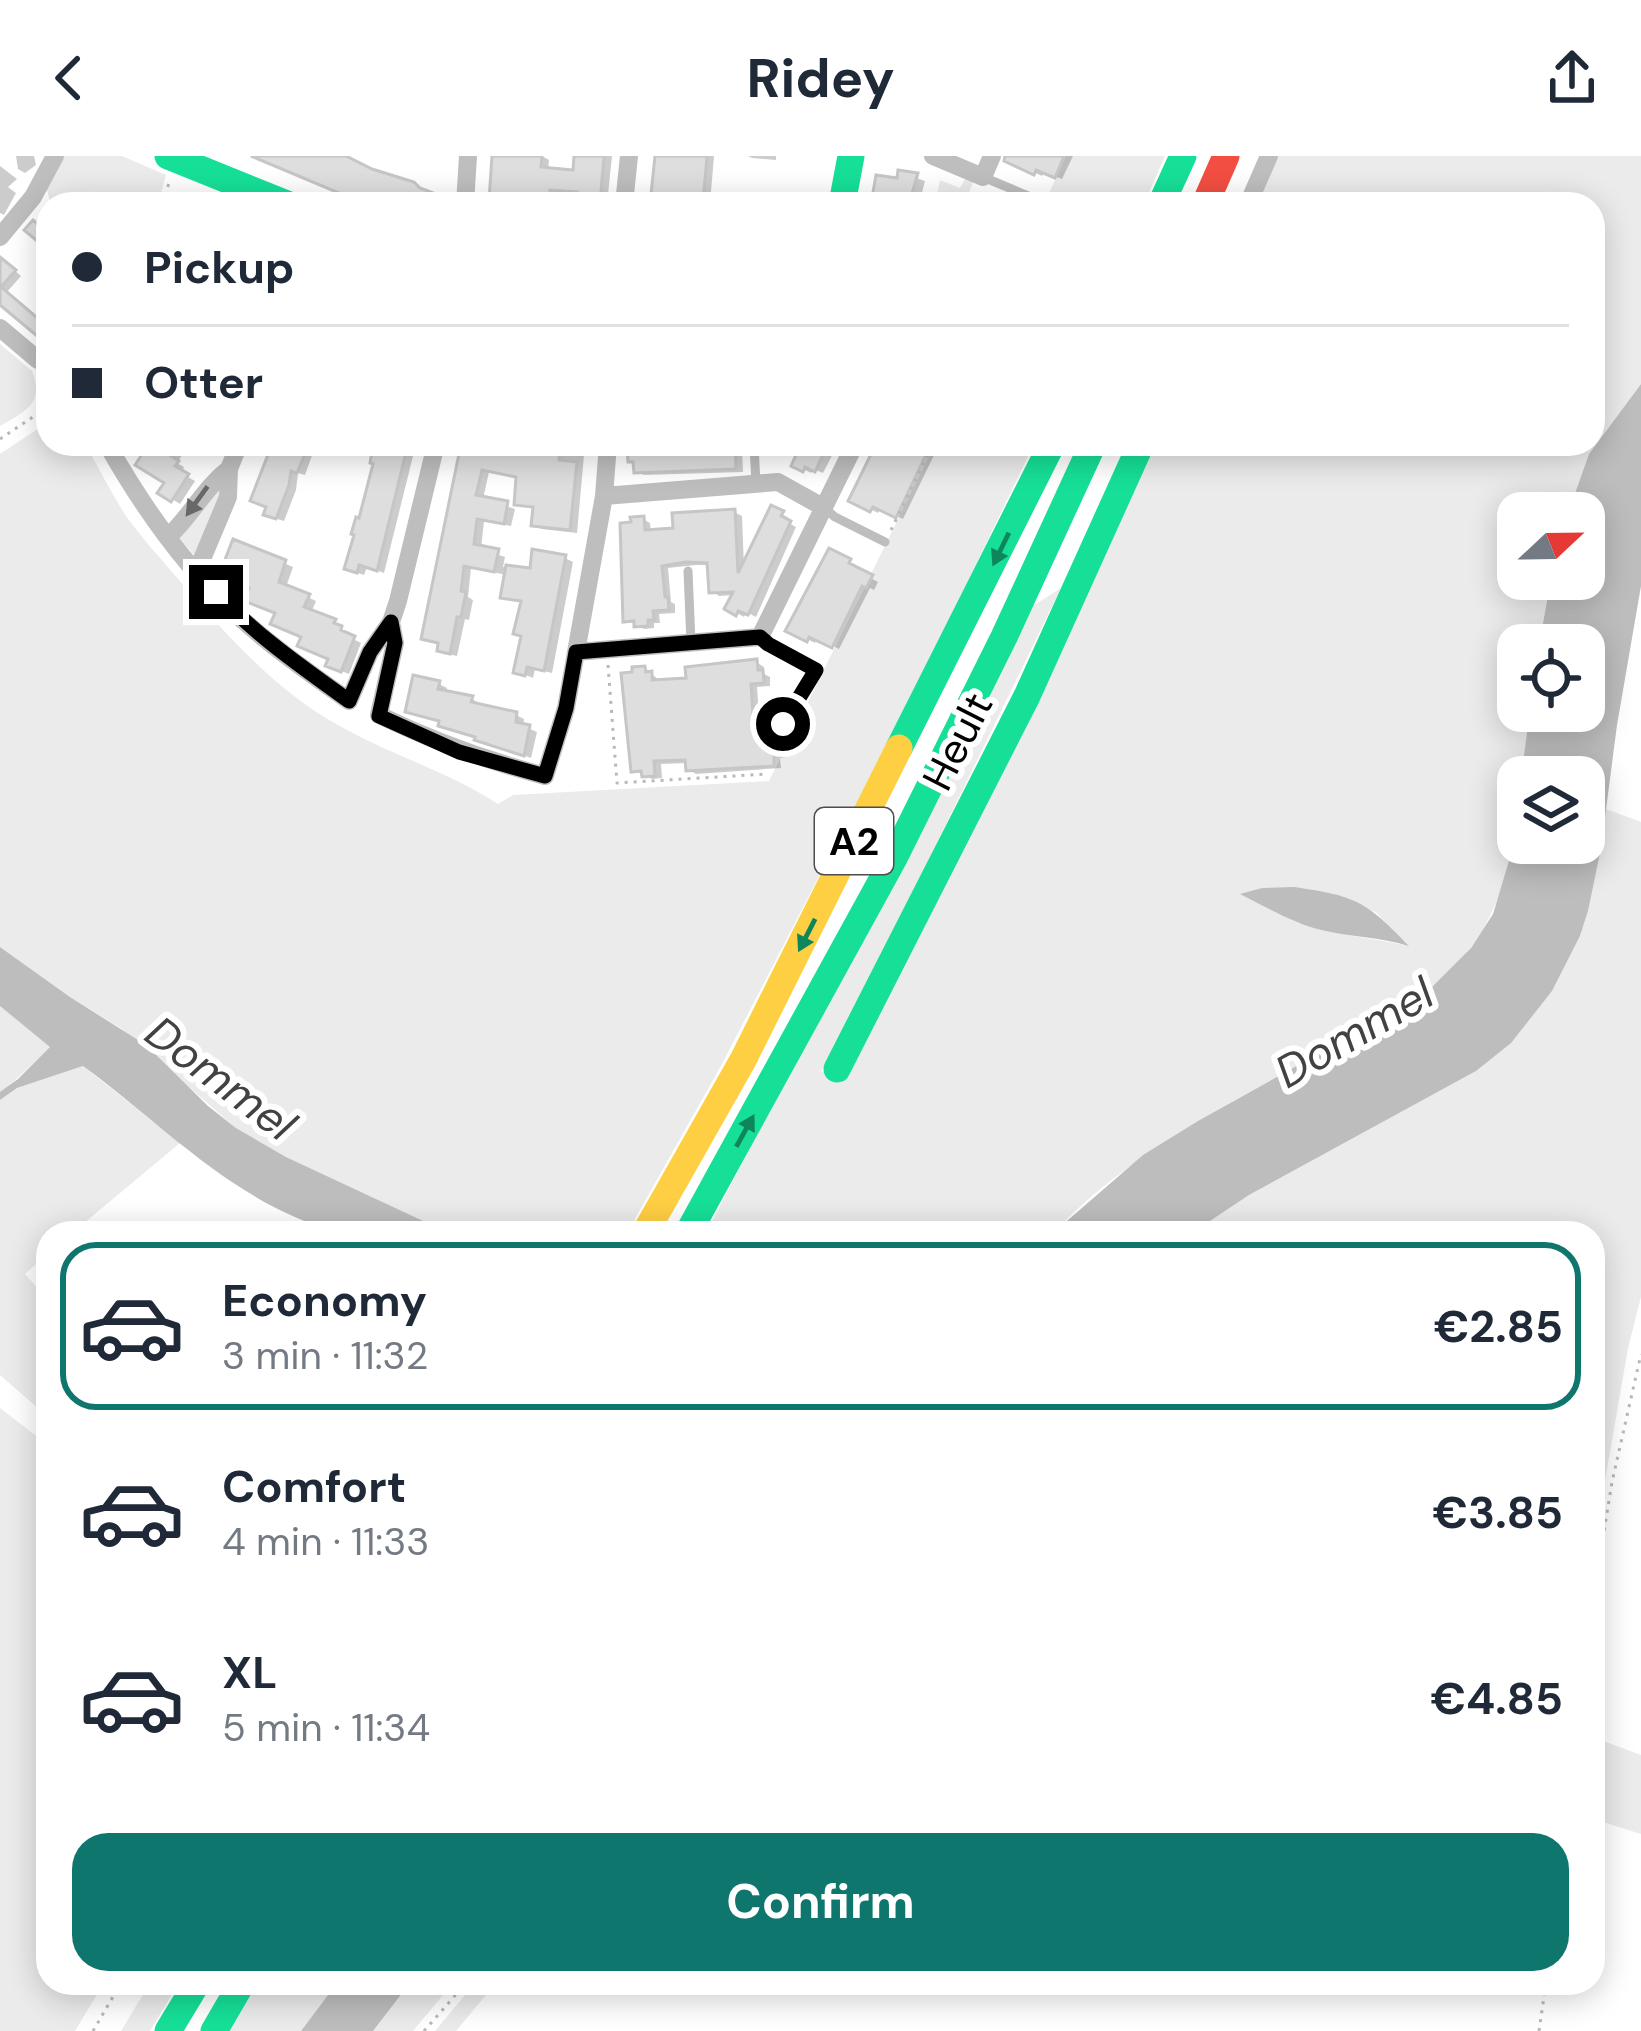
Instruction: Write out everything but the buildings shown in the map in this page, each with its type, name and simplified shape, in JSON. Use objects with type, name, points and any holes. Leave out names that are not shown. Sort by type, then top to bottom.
[{"type":"main road","points":[[844,192],[851,156]]},
{"type":"main road","points":[[1166,192],[1183,156]]},
{"type":"main road","points":[[1210,192],[1226,156]]},
{"type":"main road","points":[[171,157],[257,192]]},
{"type":"main road","name":"A2","points":[[652,1221],[743,1060],[1046,456]]},
{"type":"main road","name":"A2","points":[[695,1221],[894,858],[1087,456]]},
{"type":"main road","name":"Heult","points":[[836,1070],[1028,696],[1136,456]]},
{"type":"main road","points":[[168,2031],[190,1995]]},
{"type":"main road","points":[[214,2031],[235,1995]]},
{"type":"street","points":[[44,192],[55,156]]},
{"type":"street","points":[[466,192],[468,156]]},
{"type":"street","points":[[625,192],[629,156]]},
{"type":"street","points":[[933,156],[982,177],[992,156]]},
{"type":"street","points":[[1253,192],[1269,156]]},
{"type":"street","points":[[0,237],[36,207]]},
{"type":"street","points":[[0,328],[36,358]]},
{"type":"street","points":[[114,456],[168,537],[236,614],[349,701],[370,652],[391,622],[433,456]]},
{"type":"street","points":[[197,571],[228,497],[234,456]]},
{"type":"street","points":[[391,622],[395,643],[379,716],[436,743],[545,776],[566,708],[607,456]]},
{"type":"street","points":[[576,652],[760,637],[849,456]]},
{"type":"street","points":[[168,537],[209,484],[229,469]]},
{"type":"street","points":[[604,496],[778,482],[823,507]]},
{"type":"lane","points":[[982,177],[1018,192]]},
{"type":"lane","points":[[755,456],[756,484]]},
{"type":"lane","points":[[823,507],[884,542]]},
{"type":"lane","points":[[688,571],[691,644]]},
{"type":"lane","points":[[760,637],[816,670],[783,724]]},
{"type":"path","points":[[0,439],[36,415]]},
{"type":"path","points":[[884,542],[927,456]]},
{"type":"path","points":[[607,650],[617,783],[767,774]]},
{"type":"path","points":[[1605,1525],[1641,1354]]},
{"type":"path","points":[[93,2031],[114,1995]]},
{"type":"path","points":[[424,2031],[456,1995]]},
{"type":"path","points":[[1539,2031],[1544,1995]]},
{"type":"shaded area","points":[[63,156],[122,156],[166,175],[161,192],[47,192]]},
{"type":"shaded area","points":[[1066,156],[1165,156],[1149,192],[1050,192]]},
{"type":"shaded area","points":[[1278,156],[1641,156],[1641,384],[1605,432],[1605,192],[1262,192]]},
{"type":"shaded area","points":[[965,179],[973,182],[969,192],[938,192],[940,180],[960,188]]},
{"type":"shaded area","points":[[0,344],[32,371],[36,391],[30,405],[0,426]]},
{"type":"shaded area","points":[[1641,384],[1641,586],[1605,817],[1605,756],[1524,756],[1527,732],[1605,732],[1605,624],[1543,624],[1547,600],[1605,600],[1605,492],[1575,492],[1588,456],[1605,456],[1605,432]]},
{"type":"shaded area","points":[[36,430],[36,456],[92,456],[145,540],[229,636],[285,689],[347,730],[498,804],[513,795],[769,781],[929,456],[1028,456],[919,683],[722,1064],[634,1221],[423,1221],[286,1157],[236,1128],[122,1029],[0,947],[0,454]]},
{"type":"shaded area","points":[[1145,456],[1588,456],[1575,492],[1497,492],[1497,600],[1547,600],[1543,624],[1497,624],[1497,732],[1527,732],[1524,756],[1497,756],[1497,864],[1508,864],[1485,925],[1442,979],[1382,1019],[1179,1133],[1113,1179],[1065,1221],[712,1221],[1031,607],[1061,588],[821,1071],[835,1080]],"holes":[[[1262,888],[1376,912],[1406,945],[1320,930],[1242,895]]]},
{"type":"shaded area","points":[[216,484],[224,486],[194,555],[178,536]]},
{"type":"shaded area","points":[[1606,809],[1641,822],[1641,1297],[1605,1481],[1605,1221],[1210,1221],[1476,1071],[1552,991],[1580,936],[1596,864],[1605,864]]},
{"type":"shaded area","points":[[1508,864],[1598,864],[1580,936],[1552,991],[1511,1043],[1476,1071],[1210,1221],[1067,1221],[1143,1155],[1424,995],[1471,948],[1493,914]]},
{"type":"shaded area","points":[[1294,887],[1359,903],[1409,946],[1311,927],[1240,894]]},
{"type":"shaded area","points":[[0,947],[146,1045],[236,1128],[286,1157],[423,1221],[301,1220],[234,1183],[83,1066],[17,1088],[0,1100],[0,1092],[50,1047],[0,1006]]},
{"type":"shaded area","points":[[0,1006],[51,1047],[0,1094]]},
{"type":"shaded area","points":[[83,1066],[180,1143],[86,1221],[36,1221],[36,1264],[25,1274],[36,1286],[36,1406],[0,1375],[0,1100],[17,1088]]},
{"type":"shaded area","points":[[0,1408],[36,1436],[36,1995],[97,1995],[75,2031],[0,2031]]},
{"type":"shaded area","points":[[1605,1742],[1641,1755],[1641,1834],[1605,1823]]},
{"type":"shaded area","points":[[143,1995],[172,1995],[150,2031],[121,2031]]},
{"type":"shaded area","points":[[251,1995],[328,1995],[301,2031],[229,2031]]},
{"type":"shaded area","points":[[328,1995],[401,1995],[373,2031],[301,2031]]},
{"type":"shaded area","points":[[401,1995],[443,1995],[413,2031],[373,2031]]},
{"type":"shaded area","points":[[465,1995],[486,1995],[456,2031],[435,2031]]},
{"type":"traffic: fast","points":[[168,156],[257,192]]},
{"type":"traffic: fast","points":[[844,192],[851,156]]},
{"type":"traffic: fast","points":[[1166,192],[1183,156]]},
{"type":"traffic: fast","points":[[899,748],[1046,456]]},
{"type":"traffic: fast","points":[[695,1221],[894,858],[1087,456]]},
{"type":"traffic: fast","points":[[837,1069],[1027,696],[1136,456]]},
{"type":"traffic: fast","points":[[168,2031],[190,1995]]},
{"type":"traffic: fast","points":[[214,2031],[235,1995]]},
{"type":"traffic: slow","points":[[652,1221],[743,1060],[899,748]]},
{"type":"traffic: jam","points":[[1210,192],[1226,156]]},
{"type":"route","points":[[216,592],[281,652],[349,701],[370,652],[391,622],[395,643],[379,716],[459,752],[545,776],[566,708],[576,652],[760,637],[816,670],[783,724]]},
{"type":"water label","name":"Dommel","points":[[1354,1032]]},
{"type":"water label","name":"Dommel","points":[[221,1078]]}]
